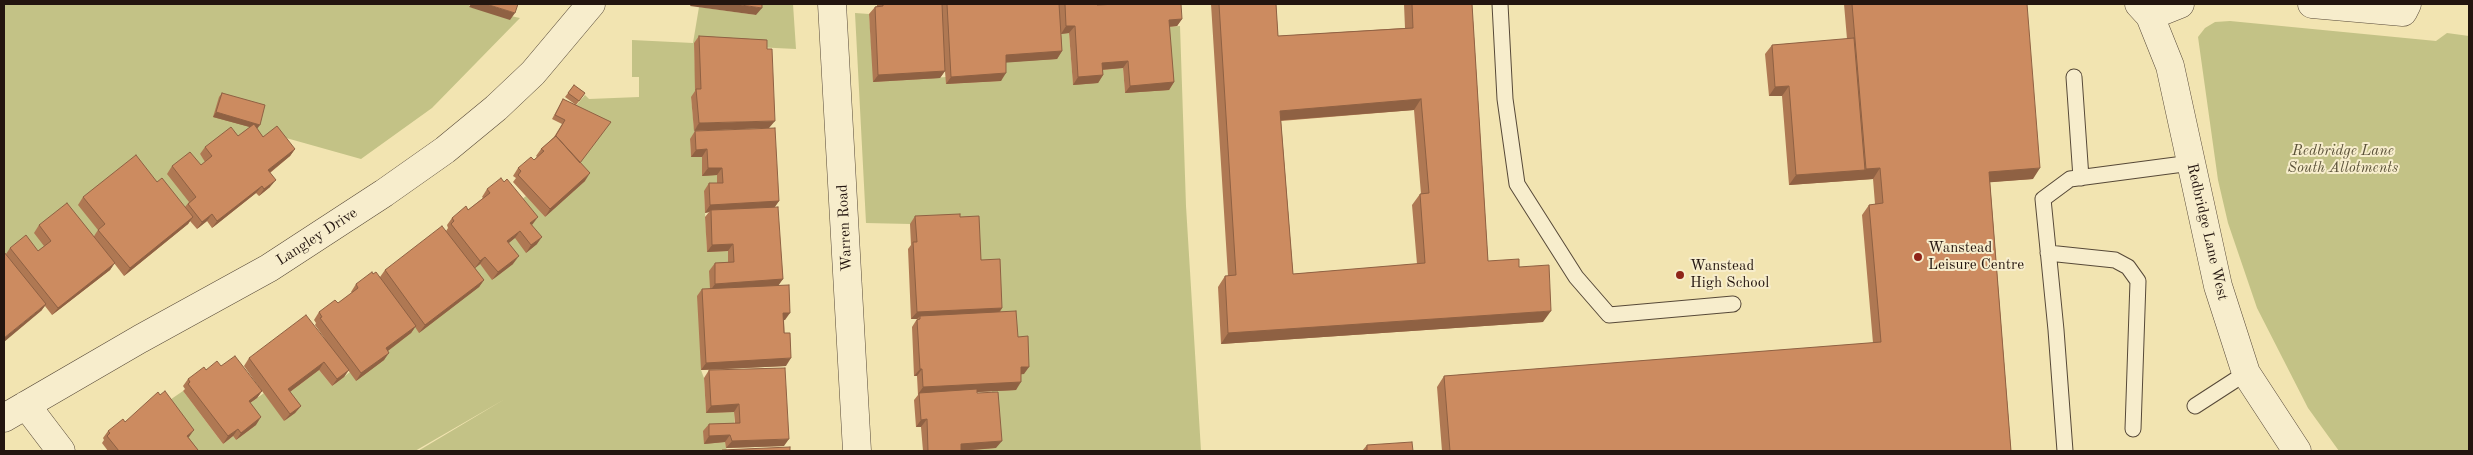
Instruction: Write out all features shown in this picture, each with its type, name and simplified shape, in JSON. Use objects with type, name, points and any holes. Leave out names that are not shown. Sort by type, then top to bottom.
[{"type":"street","name":"Langley Drive","points":[[15,412],[140,339],[269,268],[327,232],[445,150],[496,108],[533,73],[591,4]]},
{"type":"street","name":"Warren Road","points":[[832,4],[857,451]]},
{"type":"street","points":[[2144,10],[2180,4]]},
{"type":"street","points":[[2312,4],[2403,12],[2407,4]]},
{"type":"street","name":"Redbridge Lane West","points":[[2144,10],[2170,66],[2218,286],[2246,373],[2297,451]]},
{"type":"street","points":[[15,412],[61,451]]},
{"type":"lane","points":[[1500,4],[1505,99],[1517,184],[1576,277],[1609,315],[1733,304]]},
{"type":"lane","points":[[2074,78],[2081,178]]},
{"type":"lane","points":[[2065,451],[2056,330],[2043,200],[2070,179],[2191,163]]},
{"type":"lane","points":[[2048,253],[2115,260],[2128,267],[2138,281],[2133,429]]},
{"type":"lane","points":[[2195,406],[2246,373]]},
{"type":"green space","points":[[4,4],[470,4],[469,7],[520,18],[432,108],[361,159],[272,134],[258,144],[200,154],[207,164],[191,204],[182,211],[99,232],[87,241],[46,248],[33,258],[4,256]]},
{"type":"green space","points":[[758,4],[793,4],[796,49],[694,44],[696,97],[691,97],[695,139],[690,139],[691,157],[702,157],[717,175],[718,190],[704,191],[707,252],[728,251],[729,269],[710,296],[701,370],[704,378],[706,413],[734,412],[735,430],[704,431],[704,443],[725,442],[727,451],[418,451],[505,399],[415,451],[188,451],[164,404],[183,391],[223,444],[233,436],[236,440],[256,425],[243,408],[264,393],[285,421],[283,397],[319,370],[332,386],[350,372],[392,294],[420,332],[452,253],[480,264],[493,280],[502,249],[515,238],[516,204],[526,196],[545,217],[584,181],[575,170],[573,109],[585,95],[589,99],[639,97],[639,77],[632,77],[632,40],[693,43],[699,7],[756,15]]},
{"type":"green space","points":[[855,13],[869,14],[874,82],[946,77],[946,84],[1001,81],[1001,63],[1055,34],[1069,33],[1073,84],[1097,70],[1123,68],[1125,93],[1163,27],[1180,26],[1186,206],[1201,451],[956,451],[996,448],[992,391],[997,319],[975,267],[910,224],[866,223]]},
{"type":"green space","name":"Redbridge Lane South Allotments","points":[[2230,21],[2436,41],[2447,33],[2469,36],[2469,451],[2339,451],[2308,408],[2257,308],[2228,223],[2218,180],[2198,37],[2205,28],[2215,22]]},
{"type":"building","points":[[486,4],[518,4],[515,13]]},
{"type":"building","points":[[734,4],[762,4],[762,8]]},
{"type":"building","points":[[883,4],[942,4],[945,71],[878,75],[875,7],[883,6]]},
{"type":"building","points":[[947,4],[1059,4],[1062,51],[1006,55],[1006,73],[951,77]]},
{"type":"building","points":[[1065,4],[1181,4],[1182,19],[1169,20],[1174,82],[1130,86],[1128,61],[1102,63],[1103,75],[1078,77],[1075,26],[1066,26]]},
{"type":"building","points":[[1219,4],[1276,4],[1278,36],[1413,28],[1412,4],[1472,4],[1488,261],[1519,259],[1519,267],[1549,265],[1551,311],[1228,333],[1225,276],[1236,275]],"holes":[[[1421,99],[1429,193],[1420,194],[1425,263],[1293,274],[1280,111]]]},
{"type":"building","points":[[1852,4],[2027,4],[2040,168],[1989,172],[2011,451],[1450,451],[1444,376],[1881,342],[1869,205],[1883,203],[1880,168],[1866,169]]},
{"type":"building","points":[[699,36],[767,40],[767,49],[772,49],[775,121],[699,123],[696,89],[701,89]]},
{"type":"building","points":[[1854,38],[1865,170],[1796,175],[1789,86],[1775,87],[1772,45]]},
{"type":"building","points":[[574,85],[585,93],[579,101],[568,93]]},
{"type":"building","points":[[222,93],[265,105],[260,125],[216,112]]},
{"type":"building","points":[[563,99],[611,122],[580,163],[555,137],[565,120],[555,115]]},
{"type":"building","points":[[254,124],[263,137],[277,126],[295,149],[268,170],[276,180],[264,189],[262,186],[217,221],[212,214],[202,222],[188,204],[196,197],[172,166],[190,152],[201,165],[212,156],[205,147],[231,127],[238,136]]},
{"type":"building","points":[[775,128],[779,201],[710,205],[709,183],[723,183],[722,168],[708,168],[707,149],[696,150],[695,131]]},
{"type":"building","points":[[556,136],[590,173],[550,209],[518,175],[521,171],[518,168],[531,157],[534,160],[544,151],[541,149]]},
{"type":"building","points":[[136,155],[157,182],[162,178],[193,217],[130,268],[98,230],[105,224],[83,197]]},
{"type":"building","points":[[501,178],[504,182],[507,179],[538,217],[530,223],[542,237],[531,245],[520,231],[507,241],[519,256],[498,272],[485,257],[480,261],[451,224],[454,221],[452,218],[466,206],[468,210],[490,193],[487,189]]},
{"type":"building","points":[[67,203],[115,263],[58,308],[10,248],[26,235],[38,251],[51,241],[39,225]]},
{"type":"building","points":[[778,207],[783,279],[715,284],[715,263],[734,262],[733,244],[712,245],[711,210]]},
{"type":"building","points":[[960,214],[960,217],[979,216],[981,260],[1000,259],[1002,308],[917,312],[913,242],[917,242],[915,216]]},
{"type":"building","points":[[442,226],[484,280],[425,325],[385,270]]},
{"type":"building","points":[[4,252],[46,304],[4,338]]},
{"type":"building","points":[[372,272],[373,274],[376,272],[416,326],[386,348],[389,353],[361,373],[320,318],[322,317],[319,312],[335,300],[338,303],[358,288],[356,284]]},
{"type":"building","points":[[789,285],[790,313],[783,313],[784,333],[790,333],[791,358],[706,363],[702,289]]},
{"type":"building","points":[[1016,311],[1018,337],[1028,336],[1029,367],[1021,367],[1021,382],[923,387],[917,320],[920,319],[920,316]]},
{"type":"building","points":[[306,315],[349,370],[337,379],[324,362],[288,389],[301,406],[290,414],[249,358]]},
{"type":"building","points":[[235,356],[262,391],[249,401],[261,417],[241,433],[238,429],[228,436],[188,384],[190,382],[188,379],[204,367],[206,370],[217,361],[221,366]]},
{"type":"building","points":[[785,368],[789,439],[732,441],[730,435],[709,436],[709,424],[740,423],[739,404],[711,406],[709,370]]},
{"type":"building","points":[[977,389],[977,393],[998,392],[1002,441],[961,444],[961,451],[928,451],[927,419],[921,420],[919,393]]},
{"type":"building","points":[[165,391],[194,430],[187,436],[198,450],[119,451],[107,436],[110,433],[108,431],[123,419],[125,422],[158,392],[160,395]]},
{"type":"building","points":[[1412,442],[1413,451],[1367,451],[1367,445]]},
{"type":"building","points":[[790,447],[790,451],[722,451],[722,450]]},
{"type":"place","name":"Wanstead Leisure Centre","points":[[1918,257]]},
{"type":"place","name":"Wanstead High School","points":[[1680,275]]}]
